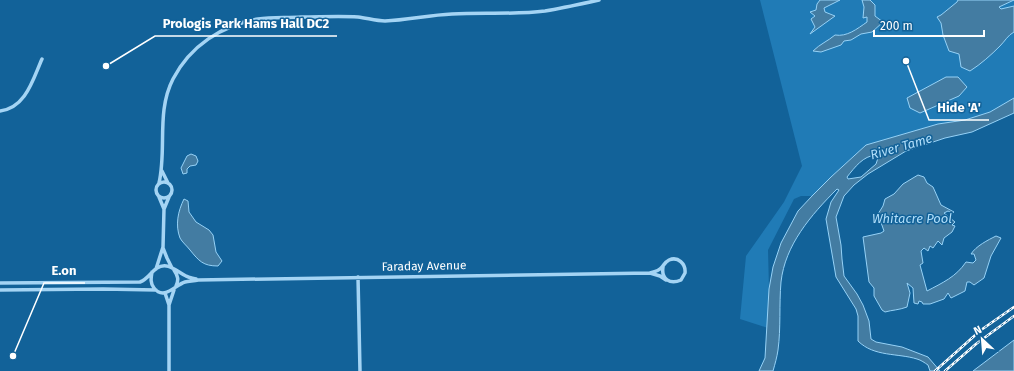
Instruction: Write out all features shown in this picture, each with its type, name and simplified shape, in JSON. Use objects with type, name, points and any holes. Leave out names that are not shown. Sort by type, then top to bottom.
[{"type":"street","points":[[164,209],[155,191],[159,183],[162,170],[162,118],[168,92],[182,63],[203,42],[214,34],[237,23],[270,18],[358,17],[384,21],[435,15],[545,11],[599,0]]},
{"type":"street","points":[[0,111],[11,108],[21,101],[42,59]]},
{"type":"street","points":[[156,269],[163,247],[164,209],[172,189],[162,170]]},
{"type":"street","points":[[159,183],[168,182]]},
{"type":"street","points":[[159,197],[165,198],[170,196]]},
{"type":"street","points":[[163,247],[167,258],[177,275],[178,282],[174,288],[169,305],[169,371]]},
{"type":"street","points":[[673,259],[681,261],[685,267],[685,273],[681,280],[672,282],[666,280],[662,274],[662,267],[666,262],[673,259]]},
{"type":"street","points":[[0,284],[140,282],[145,280],[156,269],[164,266],[173,268]]},
{"type":"street","name":"Faraday Avenue","points":[[650,273],[662,267]]},
{"type":"street","name":"Faraday Avenue","points":[[173,268],[198,280]]},
{"type":"street","points":[[152,272],[151,283],[156,290]]},
{"type":"street","name":"Faraday Avenue","points":[[174,288],[184,282],[198,280],[358,277],[650,273],[660,276],[666,280]]},
{"type":"street","points":[[358,277],[360,371]]},
{"type":"street","points":[[0,290],[103,289],[156,290],[165,293],[174,288]]},
{"type":"street","points":[[165,293],[169,305]]},
{"type":"shaded area","points":[[760,0],[1014,0],[1014,98],[990,112],[965,120],[938,124],[866,145],[812,196],[801,196],[794,199],[768,250],[768,328],[740,319],[746,256],[784,202],[802,166]]},
{"type":"water","points":[[820,0],[840,0],[824,8],[825,12],[835,16],[810,34],[815,27],[811,19],[815,16],[810,12],[816,10],[817,4]]},
{"type":"water","points":[[862,0],[870,0],[875,5],[875,16],[883,22],[872,32],[861,34],[851,40],[844,41],[841,45],[821,52],[813,51],[835,35],[848,34],[867,22],[867,17],[863,18],[864,7]]},
{"type":"water","points":[[958,0],[1014,0],[999,7],[1001,9],[1014,6],[1014,32],[1008,36],[989,56],[970,71],[961,67],[959,54],[949,51],[943,35],[941,23],[937,17]]},
{"type":"water","points":[[946,77],[958,77],[967,87],[959,96],[920,113],[910,108],[907,98]]},
{"type":"water","name":"River Tame","points":[[1014,98],[1014,113],[972,132],[945,138],[906,151],[868,174],[854,185],[844,196],[836,217],[844,276],[863,305],[869,321],[871,339],[876,342],[902,347],[928,357],[940,371],[930,371],[928,365],[918,359],[871,350],[858,341],[858,316],[856,309],[836,277],[826,219],[831,202],[839,190],[837,189],[809,220],[794,243],[788,256],[783,268],[781,282],[778,353],[773,371],[759,371],[765,358],[769,289],[773,267],[781,243],[798,211],[831,177],[866,145],[938,124],[965,120],[990,112]],"holes":[[[876,155],[878,158],[876,164],[861,177],[848,179],[847,177],[856,166],[867,157]]]},
{"type":"water","points":[[191,154],[196,156],[198,161],[196,165],[190,166],[187,169],[187,173],[183,174],[181,168],[187,156]]},
{"type":"water","name":"Whitacre Pool","points":[[918,175],[924,177],[927,183],[933,187],[941,205],[954,212],[952,213],[948,211],[944,213],[955,222],[952,225],[955,226],[952,232],[944,238],[942,245],[938,241],[933,248],[930,246],[928,251],[924,248],[921,251],[923,263],[920,265],[927,291],[953,276],[966,262],[973,263],[976,260],[974,254],[971,254],[979,246],[996,236],[1001,238],[991,256],[984,278],[974,285],[967,282],[965,291],[951,298],[948,293],[944,299],[930,304],[923,304],[919,301],[918,304],[914,303],[913,288],[907,283],[910,293],[907,307],[885,312],[882,310],[874,296],[874,288],[869,282],[863,237],[884,231],[878,214],[885,199],[894,194],[903,184]]},
{"type":"water","points":[[184,199],[188,201],[189,212],[196,222],[209,230],[213,235],[216,252],[222,261],[218,266],[205,264],[202,262],[180,238],[178,233],[178,218]]},
{"type":"water","points":[[1014,340],[1014,371],[973,371]]},
{"type":"railway","points":[[935,371],[981,330],[1014,307]]},
{"type":"railway","points":[[945,371],[976,344],[1014,316]]},
{"type":"place","name":"Hide 'A'","points":[[906,61]]},
{"type":"place","name":"Prologis Park Hams Hall DC2","points":[[106,66]]},
{"type":"place","name":"E.on","points":[[13,356]]}]
